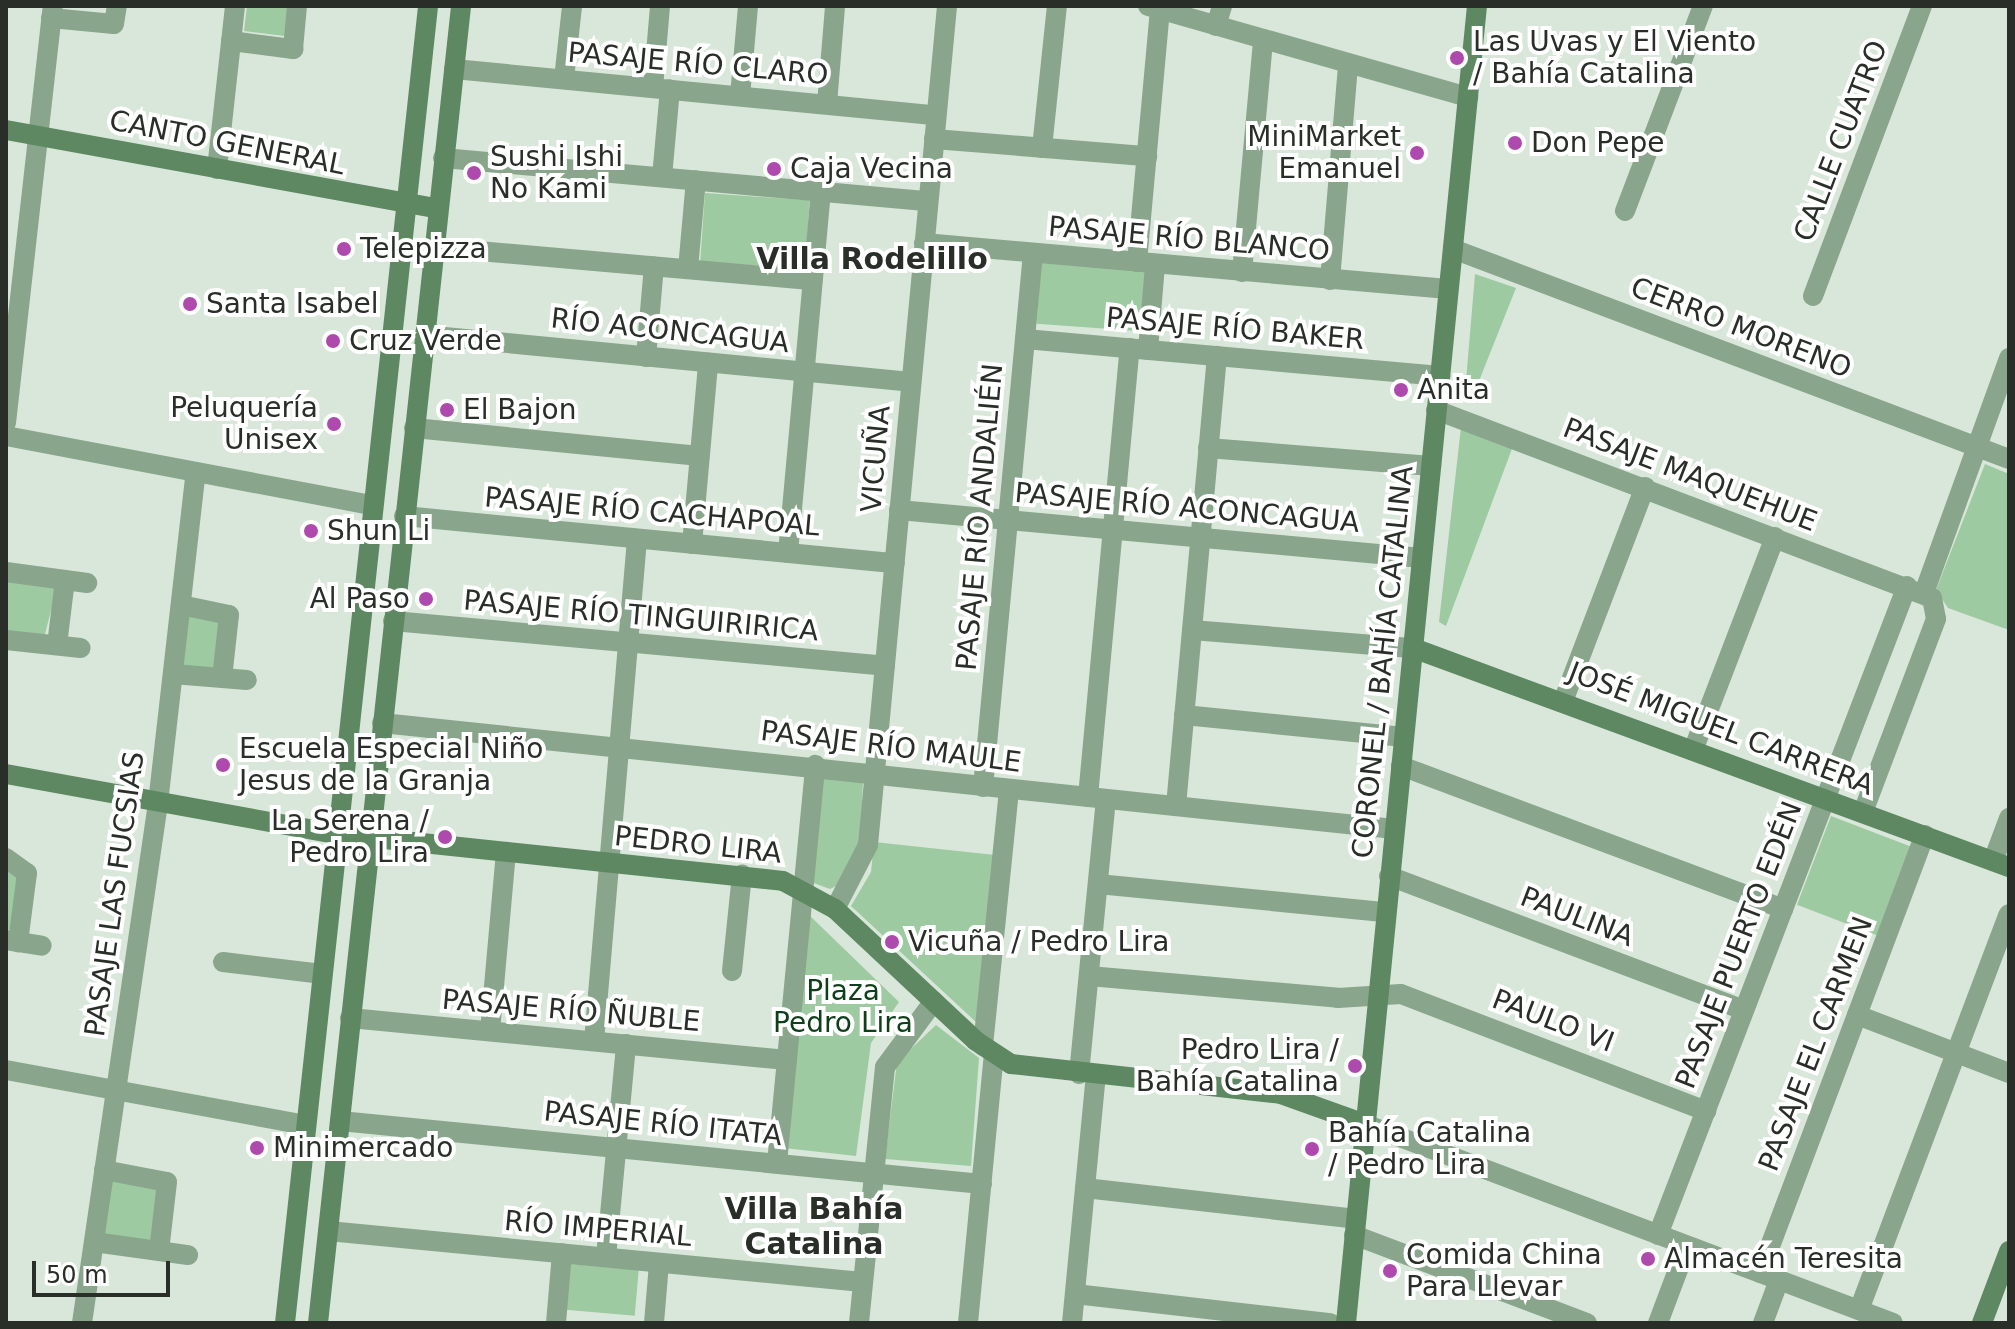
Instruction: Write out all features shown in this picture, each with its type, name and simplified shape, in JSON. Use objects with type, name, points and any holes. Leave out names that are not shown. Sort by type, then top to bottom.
[{"type":"street","points":[[6,423],[52,12],[114,24],[117,6]]},
{"type":"street","points":[[217,169],[235,6]]},
{"type":"street","points":[[231,41],[293,49],[297,6]]},
{"type":"street","points":[[285,1323],[428,6]]},
{"type":"street","points":[[318,1323],[461,6]]},
{"type":"street","points":[[564,79],[572,6]]},
{"type":"street","points":[[660,6],[662,177]]},
{"type":"street","points":[[740,96],[748,6]]},
{"type":"street","points":[[827,104],[835,6]]},
{"type":"street","name":"VICUÑA","points":[[835,909],[865,861],[947,6]]},
{"type":"street","points":[[1042,148],[1057,6]]},
{"type":"street","name":"CORONEL / BAHÍA CATALINA","points":[[1346,1323],[1477,6]]},
{"type":"street","points":[[1625,211],[1703,6]]},
{"type":"street","name":"CALLE CUATRO","points":[[1813,296],[1922,6]]},
{"type":"street","points":[[1072,1323],[1085,1188],[1089,976],[1098,884],[1097,798],[1113,529],[1139,349],[1146,263],[1154,8],[1219,16],[1263,39],[1468,97]]},
{"type":"street","points":[[1242,272],[1263,39]]},
{"type":"street","points":[[1330,280],[1348,64]]},
{"type":"street","name":"PASAJE RÍO CLARO","points":[[454,69],[936,115]]},
{"type":"street","name":"CANTO GENERAL","points":[[6,130],[406,205],[437,208]]},
{"type":"street","points":[[934,139],[1147,156]]},
{"type":"street","points":[[443,158],[928,201]]},
{"type":"street","points":[[688,269],[696,180]]},
{"type":"street","points":[[788,553],[821,191]]},
{"type":"street","name":"PASAJE RÍO BLANCO","points":[[924,243],[1448,289]]},
{"type":"street","points":[[433,247],[813,280]]},
{"type":"street","name":"CERRO MORENO","points":[[1453,249],[2009,459]]},
{"type":"street","name":"PASAJE RÍO ANDALIÉN","points":[[983,787],[1033,253]]},
{"type":"street","points":[[646,357],[654,266]]},
{"type":"street","name":"RÍO ACONCAGUA","points":[[424,335],[911,382]]},
{"type":"street","name":"PASAJE RÍO BAKER","points":[[1025,339],[1440,376]]},
{"type":"street","points":[[1176,806],[1217,356]]},
{"type":"street","name":"PASAJE PUERTO EDÉN","points":[[1658,1235],[1826,798],[1976,446],[2009,358]]},
{"type":"street","points":[[692,544],[708,363]]},
{"type":"street","name":"PASAJE MAQUEHUE","points":[[1436,410],[1915,589]]},
{"type":"street","points":[[414,428],[700,456]]},
{"type":"street","points":[[6,436],[372,505]]},
{"type":"street","points":[[1208,448],[1431,466]]},
{"type":"street","name":"PASAJE LAS FUCSIAS","points":[[82,1323],[158,803],[196,472]]},
{"type":"street","points":[[1564,699],[1645,487]]},
{"type":"street","name":"PASAJE RÍO ACONCAGUA","points":[[899,510],[1422,558]]},
{"type":"street","name":"PASAJE RÍO CACHAPOAL","points":[[404,516],[895,563]]},
{"type":"street","points":[[1694,748],[1775,537]]},
{"type":"street","points":[[594,1041],[637,539]]},
{"type":"street","points":[[6,572],[87,583]]},
{"type":"street","points":[[57,645],[65,580]]},
{"type":"street","points":[[1863,812],[1937,613],[1915,589]]},
{"type":"street","points":[[181,605],[227,612],[222,678]]},
{"type":"street","name":"PASAJE RÍO TINGUIRIRICA","points":[[393,621],[885,666]]},
{"type":"street","points":[[1192,630],[1413,648]]},
{"type":"street","points":[[6,640],[81,648]]},
{"type":"street","name":"JOSÉ MIGUEL CARRERA","points":[[1413,648],[1564,699],[2001,864]]},
{"type":"street","points":[[173,674],[247,680]]},
{"type":"street","points":[[1184,715],[1404,737]]},
{"type":"street","name":"PASAJE RÍO MAULE","points":[[382,723],[815,765],[983,787],[1394,829]]},
{"type":"street","points":[[777,1163],[815,765]]},
{"type":"street","points":[[1401,766],[1783,909]]},
{"type":"street","name":"PEDRO LIRA","points":[[6,774],[337,834],[742,875],[803,888],[835,909],[988,1050],[1022,1068],[1281,1094],[1365,1124]]},
{"type":"street","points":[[968,1323],[982,1184],[988,1050],[1009,789]]},
{"type":"street","points":[[2001,864],[2009,818]]},
{"type":"street","name":"PASAJE EL CARMEN","points":[[1763,1323],[1770,1277],[1857,1015],[1925,835]]},
{"type":"street","points":[[490,1031],[506,852]]},
{"type":"street","points":[[6,858],[27,873],[12,941],[42,946]]},
{"type":"street","points":[[732,971],[742,875]]},
{"type":"street","name":"PAULINA","points":[[1389,876],[1744,1010]]},
{"type":"street","points":[[1098,884],[1386,912]]},
{"type":"street","points":[[1863,1315],[2009,914]]},
{"type":"street","points":[[223,962],[322,974]]},
{"type":"street","name":"PAULO VI","points":[[1089,976],[1338,998],[1409,995],[1706,1111]]},
{"type":"street","points":[[859,1323],[888,1056],[934,1001]]},
{"type":"street","points":[[1857,1015],[2009,1073]]},
{"type":"street","name":"PASAJE RÍO ÑUBLE","points":[[350,1018],[787,1060]]},
{"type":"street","points":[[606,1257],[626,1044]]},
{"type":"street","points":[[6,1070],[306,1125]]},
{"type":"street","name":"PASAJE RÍO ITATA","points":[[340,1121],[982,1184]]},
{"type":"street","points":[[1365,1124],[1863,1315],[1893,1323]]},
{"type":"street","points":[[104,1170],[167,1182],[159,1251]]},
{"type":"street","points":[[1085,1188],[1355,1227],[1587,1323]]},
{"type":"street","name":"RÍO IMPERIAL","points":[[328,1231],[863,1282]]},
{"type":"street","points":[[94,1242],[188,1255]]},
{"type":"street","points":[[1658,1323],[1687,1246]]},
{"type":"street","points":[[1982,1323],[2009,1251]]},
{"type":"street","points":[[556,1323],[562,1253]]},
{"type":"street","points":[[654,1323],[659,1263]]},
{"type":"street","points":[[1075,1294],[1330,1323]]},
{"type":"green space","points":[[247,6],[296,6],[293,37],[244,31]]},
{"type":"green space","points":[[705,193],[810,200],[805,269],[700,262]]},
{"type":"green space","points":[[1041,261],[1146,268],[1141,331],[1037,324]]},
{"type":"green space","points":[[1475,274],[1516,288],[1473,396],[1465,393]]},
{"type":"green space","points":[[1461,427],[1513,446],[1446,626],[1439,622]]},
{"type":"green space","points":[[1985,464],[2009,474],[2009,630],[1948,608],[1936,590]]},
{"type":"green space","points":[[6,578],[50,582],[56,591],[44,638],[6,632]]},
{"type":"green space","points":[[219,613],[219,668],[208,675],[177,663],[183,615]]},
{"type":"green space","points":[[819,777],[863,780],[860,853],[846,881],[830,889],[811,882]]},
{"type":"green space","points":[[1831,816],[1911,847],[1877,936],[1797,905]]},
{"type":"green space","points":[[874,842],[995,855],[976,1022],[851,906],[871,872]]},
{"type":"green space","points":[[6,863],[20,872],[16,926],[6,931]]},
{"type":"green space","name":"Plaza Pedro Lira","points":[[808,914],[899,1002],[871,1043],[856,1156],[784,1148]]},
{"type":"green space","points":[[936,1025],[979,1058],[971,1166],[885,1159],[897,1062]]},
{"type":"green space","points":[[112,1175],[157,1181],[155,1236],[148,1242],[104,1235]]},
{"type":"green space","points":[[570,1264],[639,1270],[635,1316],[566,1310]]},
{"type":"place","name":"Las Uvas y El Viento / Bahía Catalina","points":[[1457,58]]},
{"type":"place","name":"Don Pepe","points":[[1515,143]]},
{"type":"place","name":"MiniMarket Emanuel","points":[[1417,153]]},
{"type":"place","name":"Caja Vecina","points":[[774,169]]},
{"type":"place","name":"Sushi Ishi No Kami","points":[[474,173]]},
{"type":"place","name":"Telepizza","points":[[344,249]]},
{"type":"place","name":"Santa Isabel","points":[[190,304]]},
{"type":"place","name":"Cruz Verde","points":[[333,341]]},
{"type":"place","name":"Anita","points":[[1401,390]]},
{"type":"place","name":"El Bajon","points":[[447,410]]},
{"type":"place","name":"Peluquería Unisex","points":[[334,424]]},
{"type":"place","name":"Shun Li","points":[[311,531]]},
{"type":"place","name":"Al Paso","points":[[426,599]]},
{"type":"place","name":"Escuela Especial Niño Jesus de la Granja","points":[[223,765]]},
{"type":"place","name":"La Serena / Pedro Lira","points":[[445,837]]},
{"type":"place","name":"Vicuña / Pedro Lira","points":[[892,942]]},
{"type":"place","name":"Pedro Lira / Bahía Catalina","points":[[1355,1066]]},
{"type":"place","name":"Minimercado","points":[[257,1148]]},
{"type":"place","name":"Bahía Catalina / Pedro Lira","points":[[1312,1149]]},
{"type":"place","name":"Almacén Teresita","points":[[1648,1259]]},
{"type":"place","name":"Comida China Para Llevar","points":[[1390,1271]]},
{"type":"district","name":"Villa Rodelillo","points":[[872,259]]},
{"type":"district","name":"Villa Bahía Catalina","points":[[814,1226]]}]
